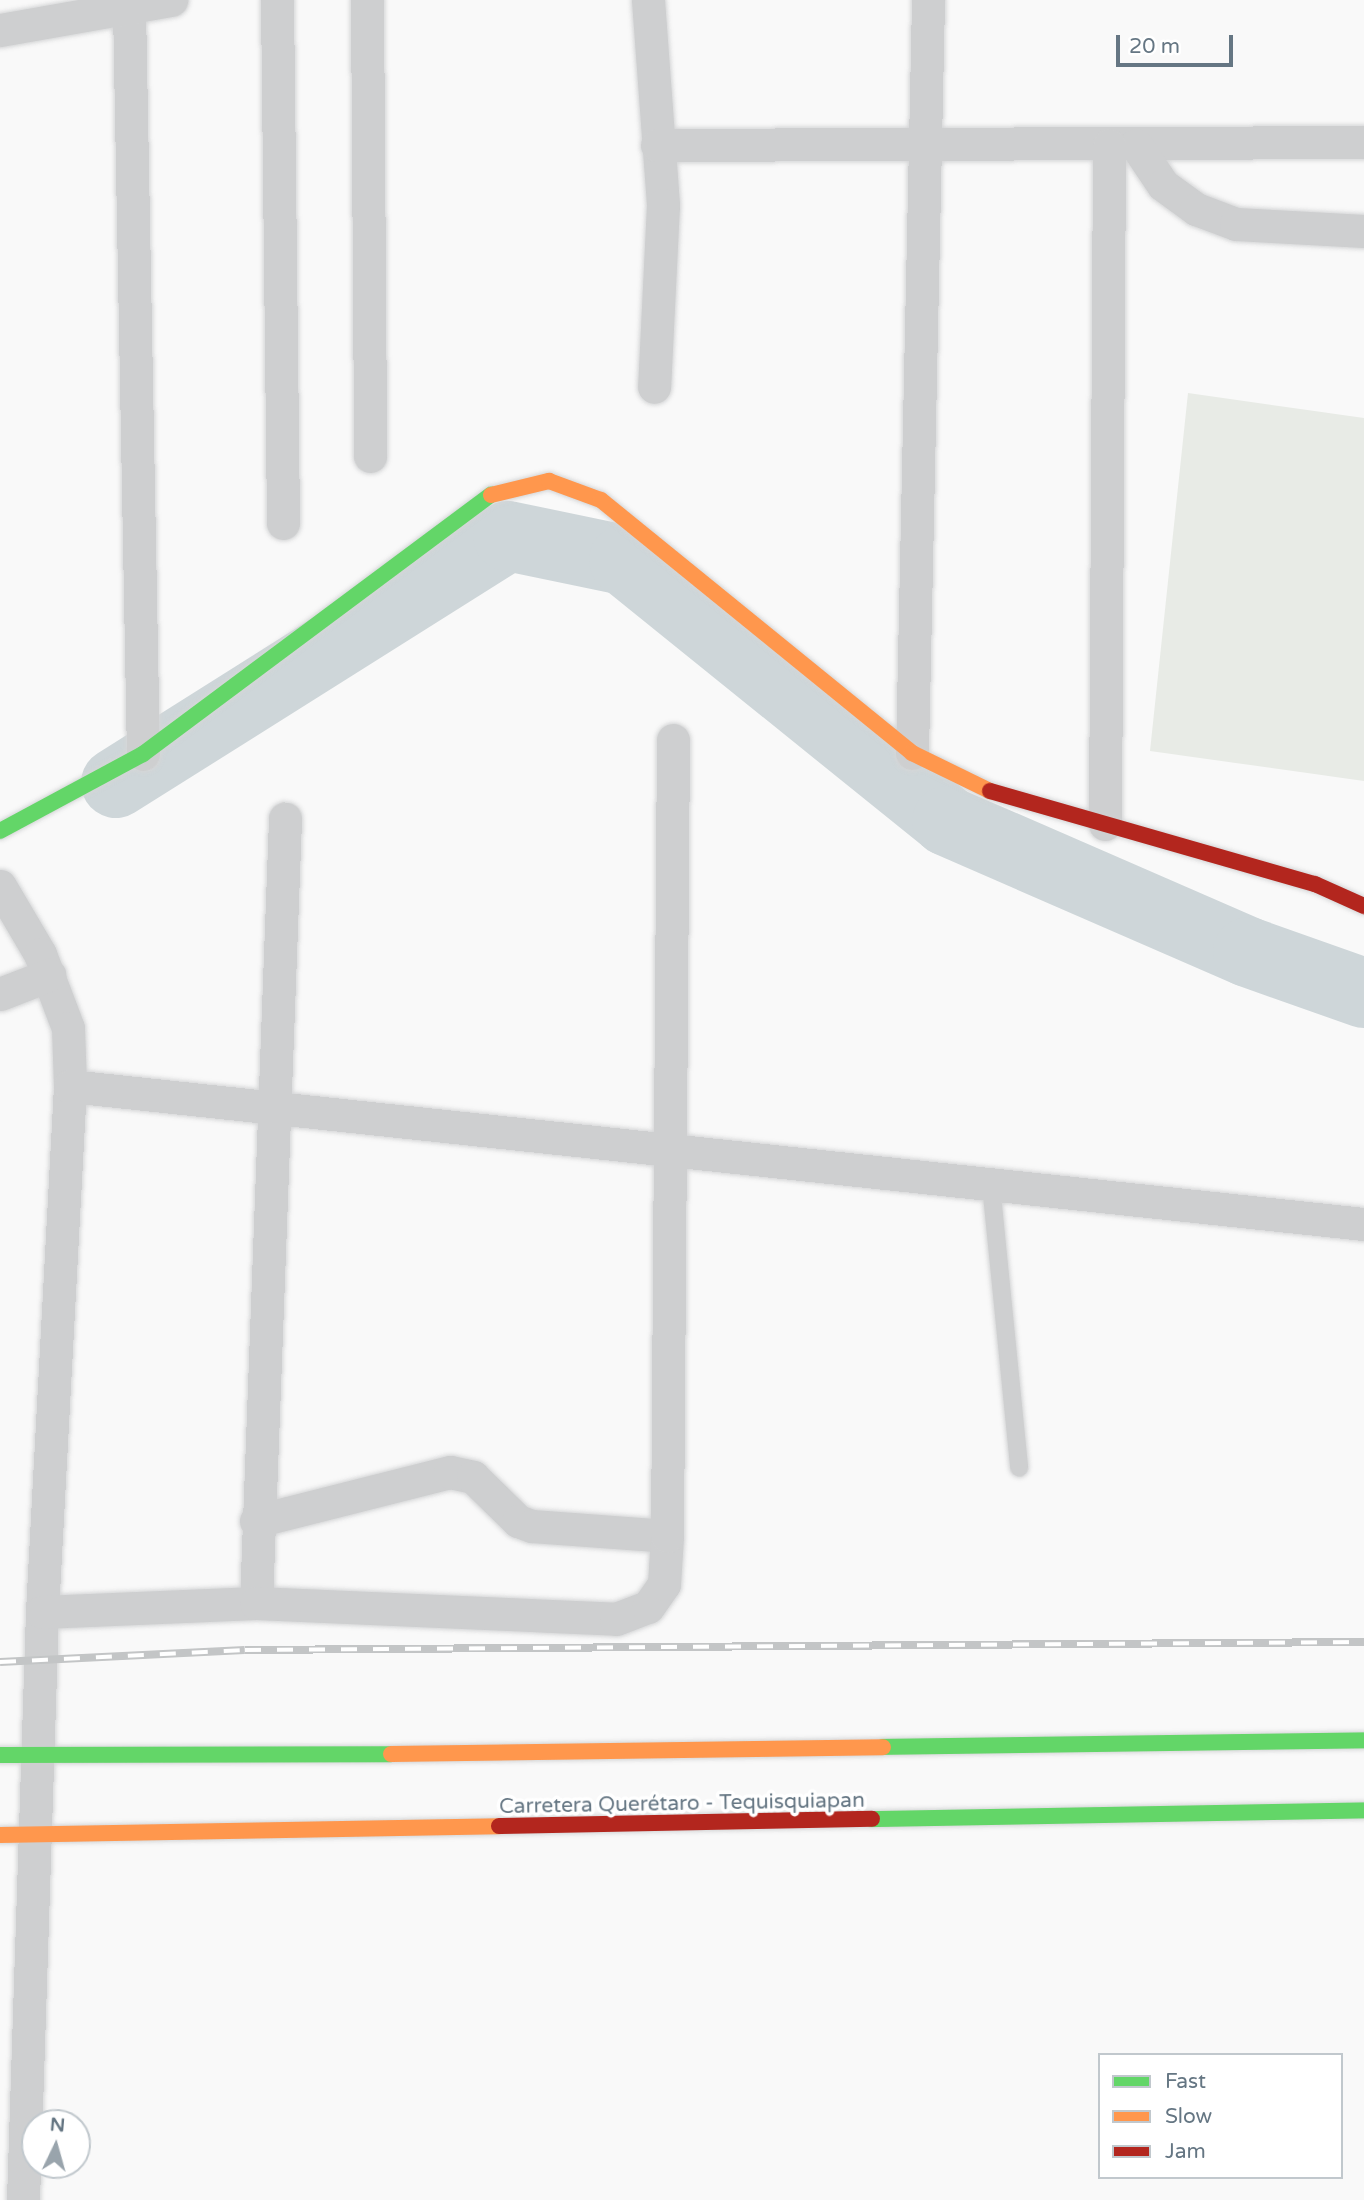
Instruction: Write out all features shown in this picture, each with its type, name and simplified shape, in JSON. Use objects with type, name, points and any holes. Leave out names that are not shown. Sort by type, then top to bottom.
[{"type":"main road","points":[[0,831],[143,754],[439,530],[501,489],[549,481],[601,499],[647,533],[912,753],[1003,798],[1315,884],[1364,906]]},
{"type":"main road","points":[[0,1755],[42,1752],[218,1757],[1364,1740]]},
{"type":"main road","name":"Carretera Querétaro - Tequisquiapan","points":[[0,1835],[1364,1810]]},
{"type":"street","points":[[0,30],[171,0]]},
{"type":"street","points":[[277,0],[283,523]]},
{"type":"street","points":[[367,0],[370,456]]},
{"type":"street","points":[[648,0],[663,205],[654,387]]},
{"type":"street","points":[[912,753],[923,444],[924,140],[928,0]]},
{"type":"street","points":[[129,7],[143,754]]},
{"type":"street","points":[[657,145],[924,140],[1122,145],[1364,142]]},
{"type":"street","points":[[1122,145],[1163,185],[1196,209],[1236,223],[1364,231]]},
{"type":"street","points":[[1105,824],[1122,145]]},
{"type":"street","points":[[42,1612],[256,1603],[616,1619],[648,1607],[664,1584],[667,1536],[673,740]]},
{"type":"street","points":[[256,1603],[256,1521],[270,1108],[285,819]]},
{"type":"street","points":[[0,886],[44,964],[68,1028],[70,1086],[42,1612],[42,1752],[13,2063],[23,2200]]},
{"type":"street","points":[[0,994],[44,964]]},
{"type":"street","points":[[70,1086],[668,1146],[991,1185],[1364,1224]]},
{"type":"street","points":[[256,1521],[450,1472],[473,1478],[518,1521],[532,1526],[667,1536]]},
{"type":"lane","points":[[991,1185],[1019,1468]]},
{"type":"shaded area","points":[[1188,393],[1364,418],[1364,781],[1150,751]]},
{"type":"waterway","points":[[116,783],[508,536],[624,560],[947,821],[1248,952],[1364,993]]},
{"type":"railway","points":[[0,1662],[245,1650],[1364,1642]]},
{"type":"traffic: fast","points":[[0,831],[143,754],[491,495]]},
{"type":"traffic: fast","points":[[883,1747],[1364,1740]]},
{"type":"traffic: fast","points":[[0,1755],[391,1754]]},
{"type":"traffic: fast","points":[[872,1819],[1364,1810]]},
{"type":"traffic: slow","points":[[491,495],[549,481],[601,500],[912,753],[990,791]]},
{"type":"traffic: slow","points":[[391,1754],[883,1747]]},
{"type":"traffic: slow","points":[[0,1835],[499,1826]]},
{"type":"traffic: jam","points":[[990,791],[1315,884],[1364,906]]},
{"type":"traffic: jam","points":[[499,1826],[872,1819]]}]
